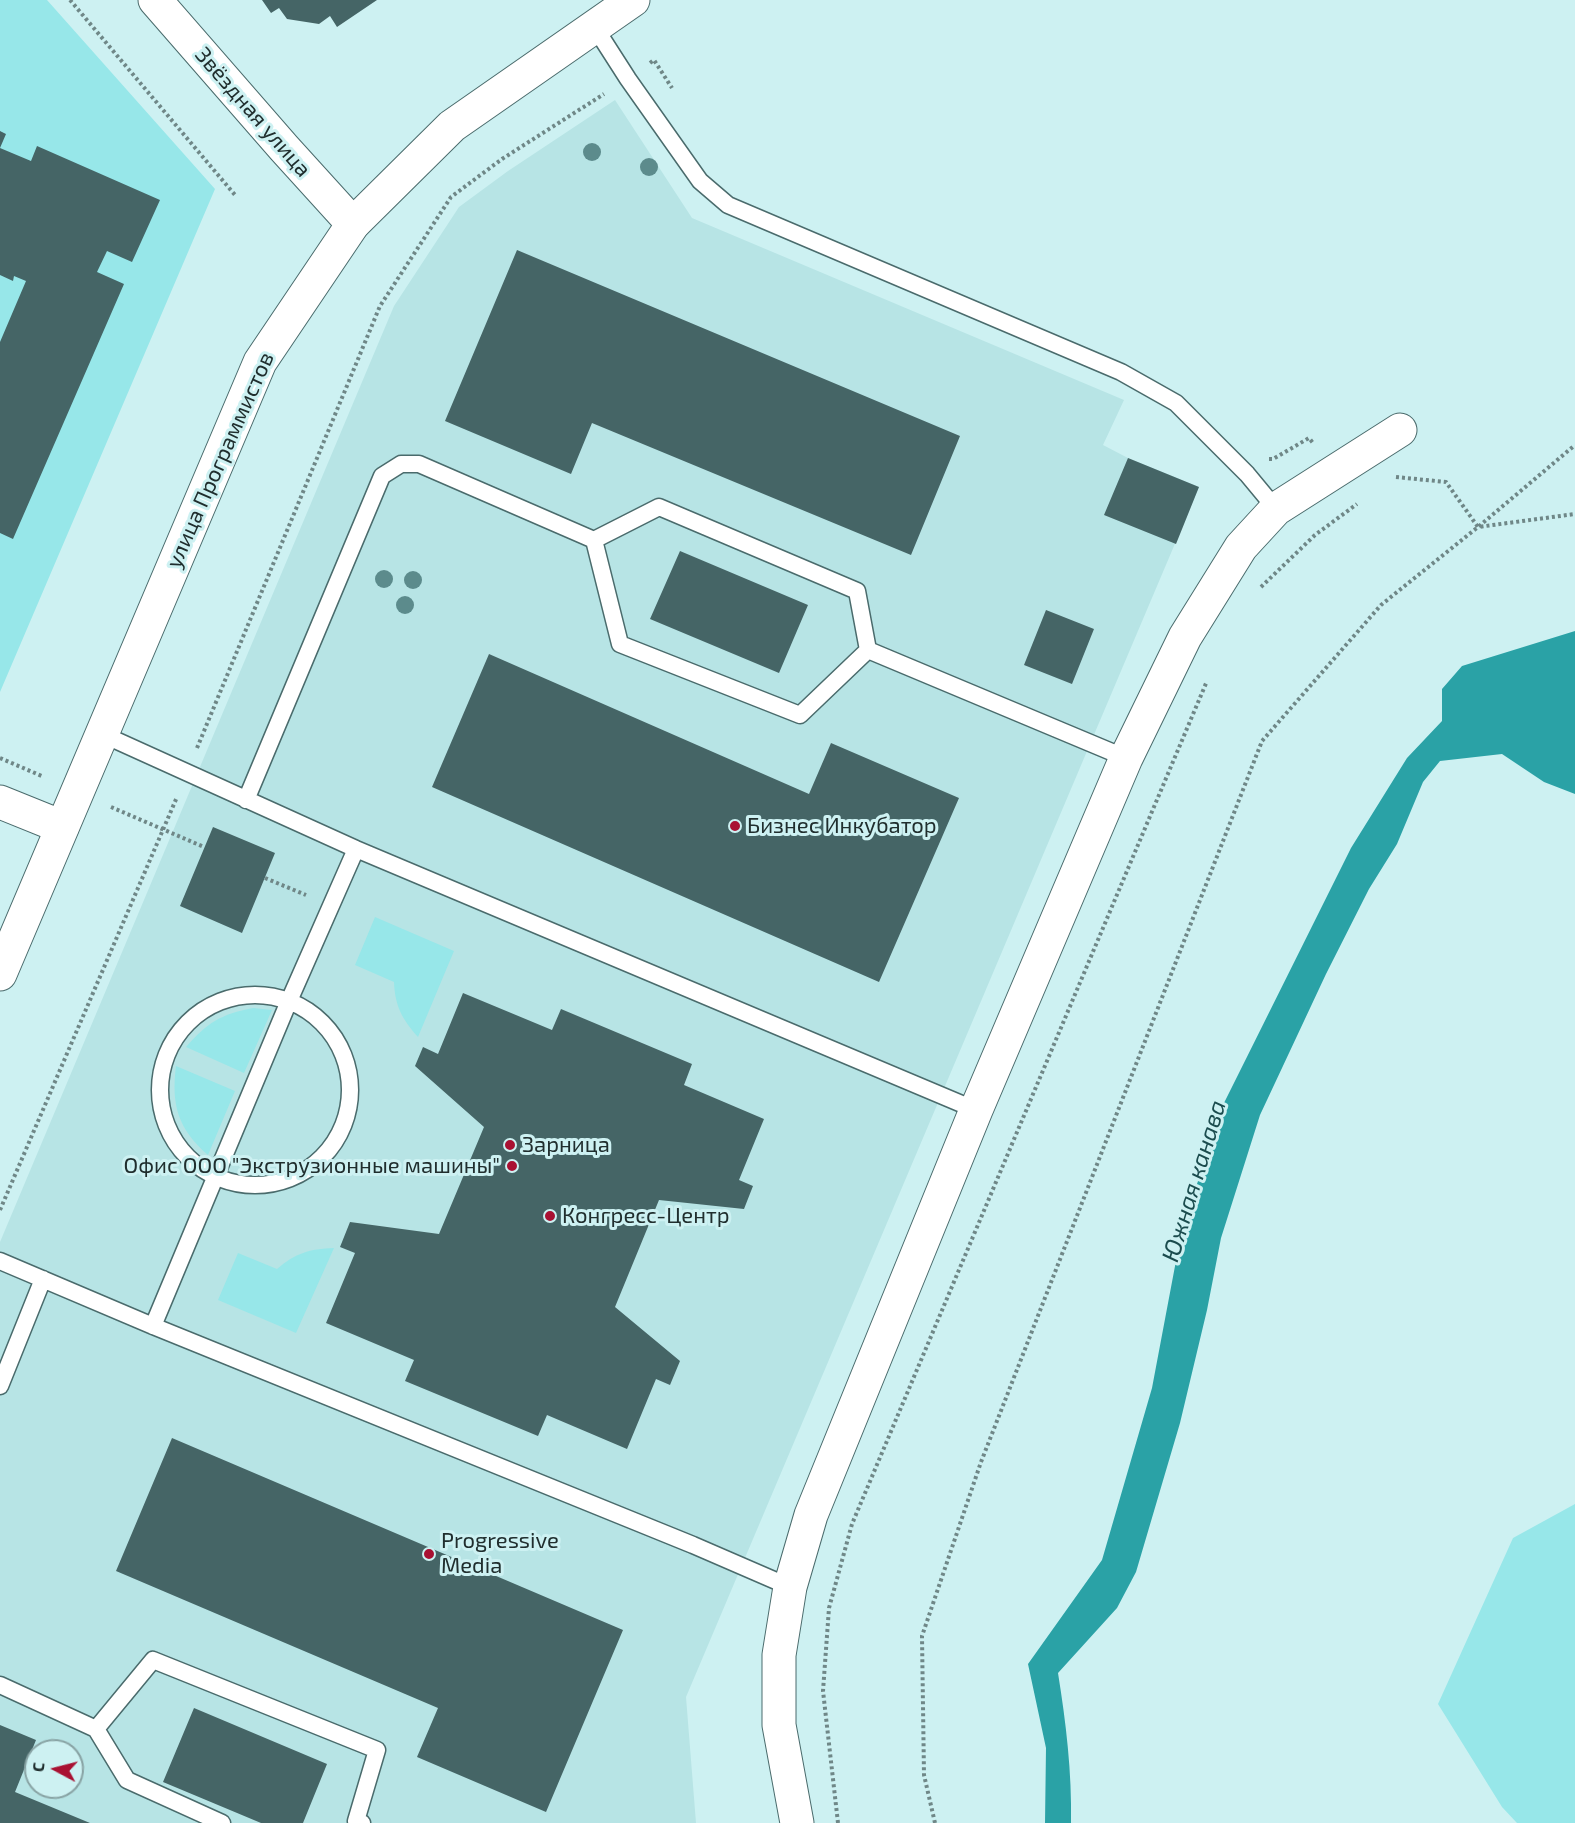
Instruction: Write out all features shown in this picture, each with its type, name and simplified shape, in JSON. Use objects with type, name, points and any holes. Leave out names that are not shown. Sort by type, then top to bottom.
[{"type":"street","name":"Звёздная улица","points":[[155,0],[353,224]]},
{"type":"street","name":"улица Программистов","points":[[0,974],[260,362],[353,224],[452,126],[633,0]]},
{"type":"street","points":[[797,1823],[779,1725],[779,1655],[790,1587],[811,1515],[976,1110],[1126,758],[1185,637],[1241,547],[1276,509],[1400,430]]},
{"type":"street","points":[[0,802],[62,827]]},
{"type":"lane","points":[[594,26],[628,79],[700,181],[728,205],[1121,372],[1158,392],[1176,402],[1247,474],[1276,509]]},
{"type":"lane","points":[[246,800],[382,476],[401,464],[419,464],[594,540]]},
{"type":"lane","points":[[594,540],[659,507],[856,591],[868,651]]},
{"type":"lane","points":[[594,540],[620,644],[800,715],[868,651]]},
{"type":"lane","points":[[868,651],[1126,758]]},
{"type":"lane","points":[[102,734],[356,849],[976,1110]]},
{"type":"lane","points":[[153,1326],[289,1001],[356,849]]},
{"type":"lane","points":[[253,995],[289,1001],[321,1021],[343,1052],[350,1090],[343,1127],[322,1159],[290,1180],[252,1186],[215,1178],[185,1156],[166,1125],[159,1089],[167,1053],[187,1023],[217,1002],[253,995]]},
{"type":"lane","points":[[0,1261],[153,1326],[693,1545],[790,1587]]},
{"type":"lane","points":[[0,1386],[43,1279]]},
{"type":"lane","points":[[96,1729],[153,1660],[377,1749],[358,1822]]},
{"type":"lane","points":[[0,1685],[96,1729],[127,1780],[222,1823]]},
{"type":"path","points":[[70,0],[235,195]]},
{"type":"path","points":[[0,1210],[164,829],[380,306],[451,198],[502,159],[654,60],[673,89]]},
{"type":"path","points":[[1400,430],[1394,476],[1446,482],[1478,527]]},
{"type":"path","points":[[1255,594],[1315,535],[1357,503],[1309,438],[1273,459],[1263,458]]},
{"type":"path","points":[[935,1823],[924,1775],[922,1636],[981,1462],[1262,741],[1381,605],[1575,445]]},
{"type":"path","points":[[1478,527],[1575,514]]},
{"type":"path","points":[[838,1823],[824,1692],[829,1608],[852,1524],[1210,675]]},
{"type":"path","points":[[164,829],[204,847]]},
{"type":"path","points":[[265,878],[331,906]]},
{"type":"shaded area","points":[[0,0],[47,0],[215,189],[0,692]]},
{"type":"shaded area","points":[[615,100],[692,218],[1124,400],[1103,445],[1128,458],[1199,487],[686,1697],[696,1823],[0,1823],[0,1242],[394,306],[459,207],[508,171]]},
{"type":"shaded area","points":[[1575,631],[1575,794],[1544,782],[1502,754],[1440,761],[1423,782],[1397,844],[1369,889],[1326,974],[1260,1115],[1221,1238],[1207,1310],[1180,1423],[1136,1572],[1117,1608],[1058,1673],[1068,1748],[1071,1823],[1045,1823],[1046,1748],[1028,1664],[1102,1560],[1152,1388],[1182,1229],[1224,1103],[1351,848],[1407,758],[1442,721],[1442,689],[1462,666]]},
{"type":"shaded area","points":[[375,917],[454,951],[418,1037],[400,1012],[394,982],[355,965]]},
{"type":"shaded area","points":[[253,1008],[272,1010],[244,1073],[186,1047],[215,1021],[232,1013]]},
{"type":"shaded area","points":[[176,1066],[235,1091],[208,1155],[190,1136],[179,1115],[175,1093]]},
{"type":"shaded area","points":[[334,1248],[296,1333],[218,1300],[238,1253],[277,1269],[303,1253]]},
{"type":"shaded area","points":[[1575,1504],[1575,1823],[1517,1823],[1502,1807],[1438,1704],[1513,1538]]},
{"type":"building","points":[[262,0],[377,0],[337,27],[330,16],[319,24],[287,19],[279,8],[271,13]]},
{"type":"building","points":[[0,131],[6,134],[0,148]]},
{"type":"building","points":[[37,146],[160,200],[132,262],[107,251],[97,272],[124,284],[13,539],[0,533],[0,342],[26,281],[14,276],[13,281],[0,275],[0,148],[31,161]]},
{"type":"building","points":[[517,250],[960,436],[911,555],[592,423],[571,474],[445,421]]},
{"type":"building","points":[[1128,458],[1199,487],[1176,544],[1104,515]]},
{"type":"building","points":[[680,551],[808,605],[779,673],[650,619]]},
{"type":"building","points":[[1046,610],[1094,629],[1072,684],[1024,665]]},
{"type":"building","name":"Бизнес Инкубатор","points":[[489,654],[809,794],[831,743],[959,798],[879,982],[432,787]]},
{"type":"building","points":[[213,827],[275,853],[242,933],[180,906]]},
{"type":"building","name":"Конгресс-Центр","points":[[463,993],[552,1030],[561,1009],[692,1064],[684,1085],[764,1119],[739,1180],[753,1186],[744,1209],[659,1200],[615,1307],[680,1361],[670,1385],[656,1379],[627,1449],[547,1415],[538,1436],[405,1381],[414,1360],[326,1323],[355,1253],[340,1247],[350,1222],[439,1234],[484,1127],[415,1066],[423,1047],[438,1054]]},
{"type":"building","points":[[172,1438],[623,1630],[546,1812],[417,1757],[438,1708],[116,1571]]},
{"type":"building","points":[[194,1708],[327,1764],[303,1823],[261,1823],[163,1782]]},
{"type":"building","points":[[0,1725],[34,1739],[24,1739],[24,1770],[15,1792],[24,1796],[24,1799],[32,1799],[90,1823],[0,1823]]},
{"type":"place","name":"Бизнес Инкубатор","points":[[735,826]]},
{"type":"place","name":"Зарница","points":[[510,1145]]},
{"type":"place","name":"Офис ООО \"Экструзионные машины\"","points":[[512,1166]]},
{"type":"place","name":"Конгресс-Центр","points":[[550,1216]]},
{"type":"place","name":"Progressive Media","points":[[429,1554]]},
{"type":"water label","name":"Южная канава","points":[[1194,1181]]}]
